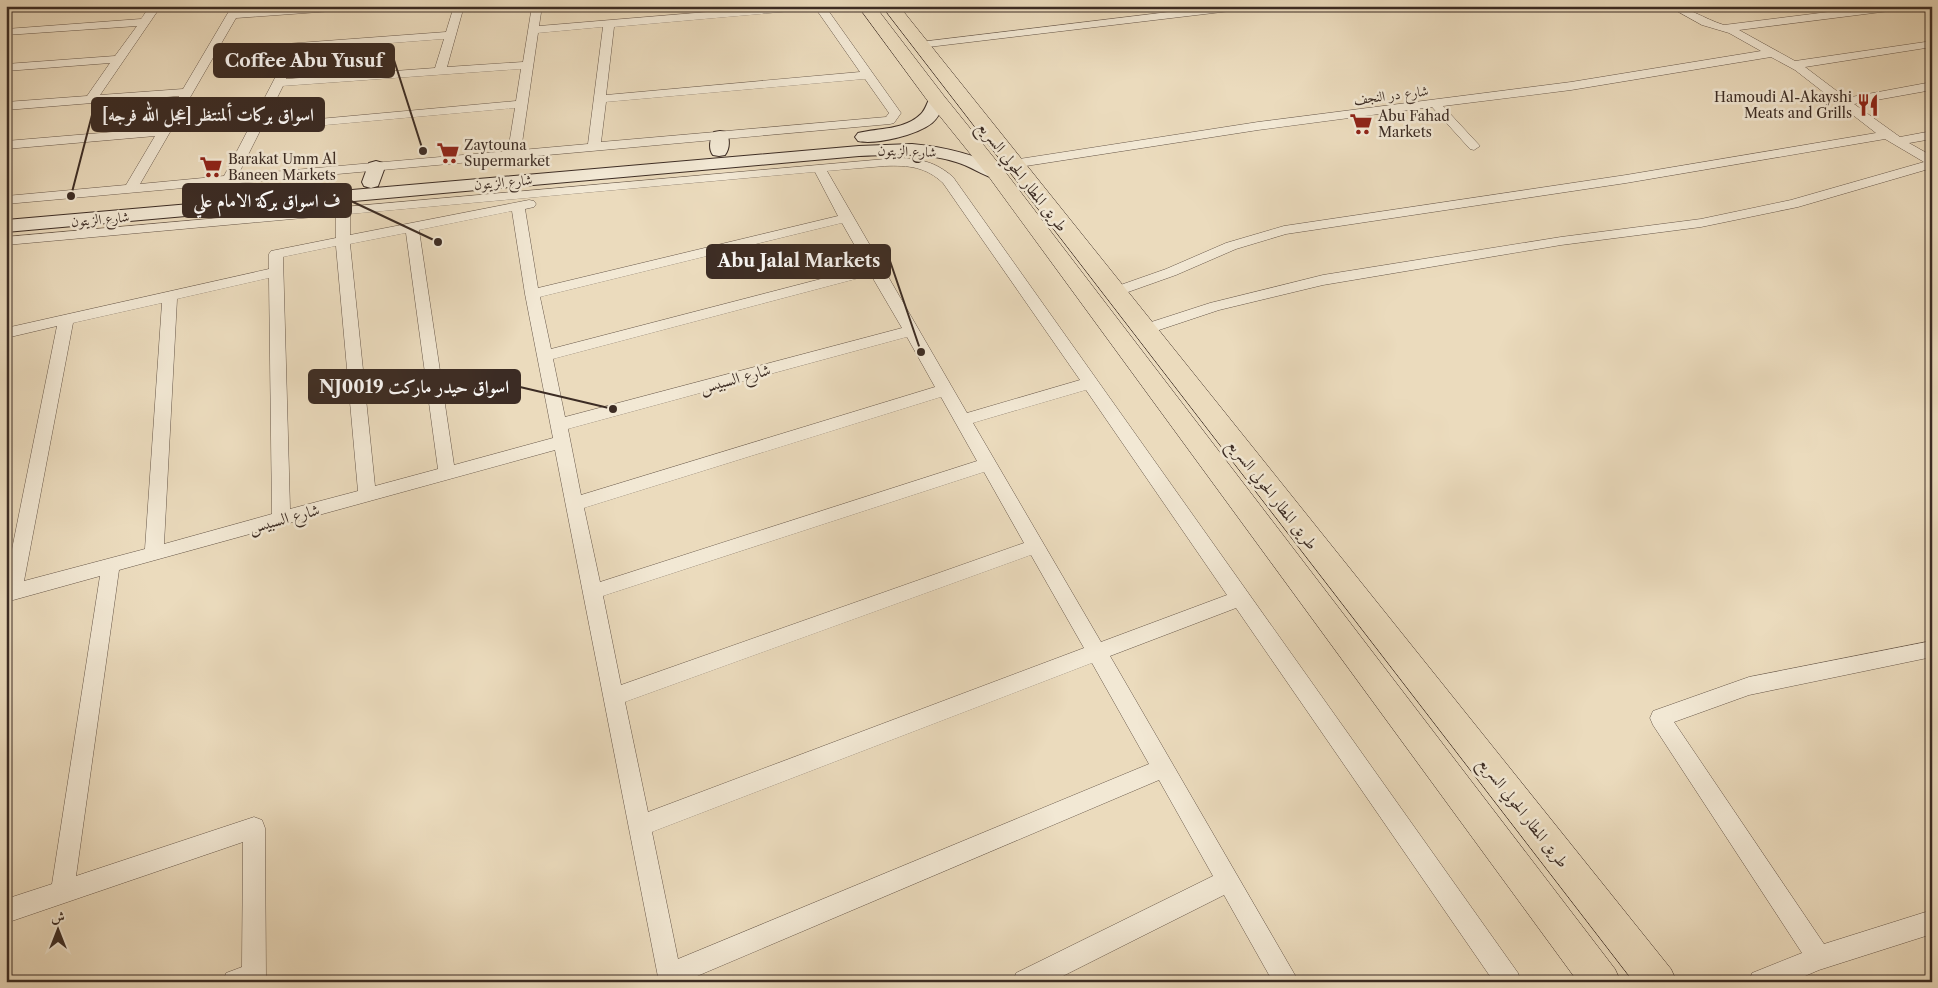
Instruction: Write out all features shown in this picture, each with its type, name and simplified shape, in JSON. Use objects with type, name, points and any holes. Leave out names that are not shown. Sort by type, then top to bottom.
[{"type":"highway","name":"طريق المطار الحولي السريع","points":[[866,6],[937,100],[1005,168],[1114,292],[1658,982]]},
{"type":"highway","name":"طريق المطار الحولي السريع","points":[[890,6],[920,44],[1005,168],[1602,982]]},
{"type":"main road","name":"شارع الزيتون","points":[[6,226],[138,202],[374,174],[720,143],[819,154],[907,129],[931,114],[937,100]]},
{"type":"main road","name":"شارع الزيتون","points":[[138,202],[320,206],[678,173],[819,154],[875,150],[924,150],[956,155],[978,163],[1005,168]]},
{"type":"main road","name":"شارع الزيتون","points":[[6,214],[85,213]]},
{"type":"street","points":[[91,99],[156,6]]},
{"type":"street","points":[[138,202],[165,131],[235,10],[360,6]]},
{"type":"street","points":[[440,71],[459,6]]},
{"type":"street","points":[[514,155],[537,6]]},
{"type":"street","points":[[6,200],[138,202],[229,180],[374,174],[514,155],[594,147],[720,143],[890,120],[895,113],[819,6],[534,30]]},
{"type":"street","points":[[920,44],[1247,6]]},
{"type":"street","points":[[1673,6],[1706,23],[1733,31],[1793,65],[1887,135],[1932,163]]},
{"type":"street","points":[[1724,28],[1905,6]]},
{"type":"street","points":[[6,32],[145,22]]},
{"type":"street","points":[[594,147],[609,24]]},
{"type":"street","points":[[211,53],[451,35]]},
{"type":"street","points":[[1793,65],[1932,44]]},
{"type":"street","points":[[229,180],[297,46]]},
{"type":"street","name":"شارع در النجف","points":[[1005,168],[1258,126],[1571,86],[1772,53]]},
{"type":"street","points":[[6,68],[119,59]]},
{"type":"street","points":[[278,83],[528,65]]},
{"type":"street","points":[[599,99],[869,75]]},
{"type":"street","points":[[1844,102],[1932,86]]},
{"type":"street","points":[[6,106],[188,92]]},
{"type":"street","points":[[256,128],[522,104]]},
{"type":"street","points":[[1435,104],[1474,146]]},
{"type":"street","points":[[6,145],[165,131]]},
{"type":"street","points":[[1114,292],[1178,269],[1231,246],[1284,230],[1626,179],[1887,135]]},
{"type":"street","points":[[1900,142],[1932,135]]},
{"type":"street","points":[[1287,982],[846,218],[819,154],[910,162],[923,164],[941,172],[1508,982]]},
{"type":"street","points":[[1144,330],[1215,306],[1323,280],[1561,241],[1701,223],[1794,204],[1932,163]]},
{"type":"street","points":[[280,519],[276,254],[628,185],[678,173]]},
{"type":"street","points":[[6,241],[320,206],[343,211],[628,185]]},
{"type":"street","points":[[518,206],[532,294],[670,978],[1163,768]]},
{"type":"street","points":[[343,211],[343,241],[367,495]]},
{"type":"street","points":[[532,294],[846,218]]},
{"type":"street","points":[[412,227],[447,473]]},
{"type":"street","points":[[545,356],[876,270]]},
{"type":"street","points":[[6,334],[276,272]]},
{"type":"street","points":[[154,554],[170,296]]},
{"type":"street","points":[[10,593],[66,320]]},
{"type":"street","name":"شارع السبيس","points":[[10,593],[447,473],[560,433],[911,331]]},
{"type":"street","points":[[962,420],[1090,383]]},
{"type":"street","points":[[574,504],[945,390]]},
{"type":"street","points":[[592,592],[988,464]]},
{"type":"street","points":[[613,697],[1035,546]]},
{"type":"street","points":[[62,893],[111,565]]},
{"type":"street","points":[[639,826],[1240,598]]},
{"type":"street","points":[[1819,958],[1660,718],[1749,686],[1932,649]]},
{"type":"street","points":[[6,911],[254,828],[248,979]]},
{"type":"street","points":[[1025,982],[1228,881]]},
{"type":"street","points":[[1760,982],[1819,958],[1932,922]]},
{"type":"place","name":"Hamoudi Al-Akayshi Meats and Grills","points":[[1868,105]]},
{"type":"place","name":"Abu Fahad Markets","points":[[1361,124]]},
{"type":"place","name":"Coffee Abu Yusuf","points":[[423,151]]},
{"type":"place","name":"Zaytouna Supermarket","points":[[448,153]]},
{"type":"place","name":"Barakat Umm Al Baneen Markets","points":[[211,167]]},
{"type":"place","name":"اسواق بركات ألمنتظر [عجل الله فرجه]","points":[[71,196]]},
{"type":"place","name":"ف اسواق بركة الامام علي","points":[[438,242]]},
{"type":"place","name":"Abu Jalal Markets","points":[[921,352]]},
{"type":"place","name":"NJ0019 اسواق حيدر ماركت","points":[[613,409]]}]
